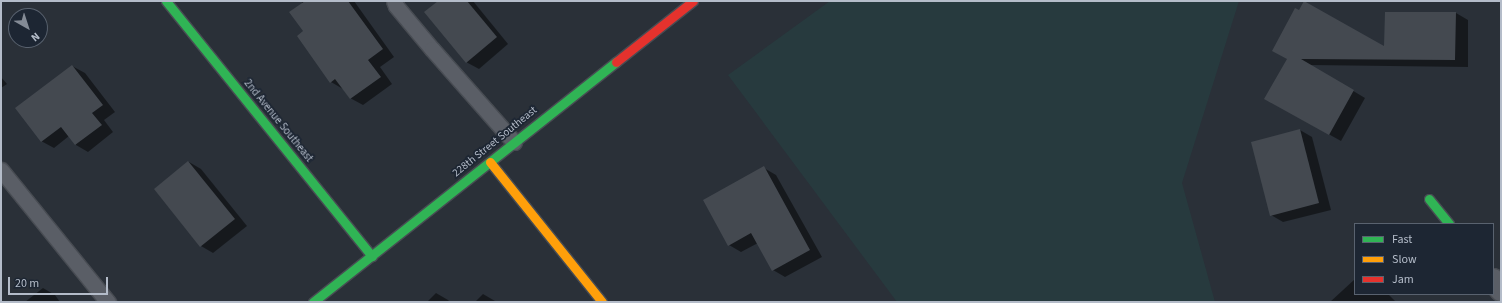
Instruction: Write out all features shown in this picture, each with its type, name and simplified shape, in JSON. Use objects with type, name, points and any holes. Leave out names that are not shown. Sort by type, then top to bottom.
[{"type":"street","name":"2nd Avenue Southeast","points":[[166,1],[372,256]]},
{"type":"street","name":"228th Street Southeast","points":[[314,302],[692,1]]},
{"type":"street","points":[[490,162],[602,302]]},
{"type":"street","points":[[1430,199],[1448,223]]},
{"type":"street","points":[[1494,281],[1501,290]]},
{"type":"lane","points":[[394,1],[396,6],[432,49],[514,142]]},
{"type":"lane","points":[[1,170],[108,302]]},
{"type":"green space","points":[[830,1],[1239,1],[1182,183],[1215,302],[897,302],[728,75]]},
{"type":"building","points":[[305,1],[348,1],[383,49],[368,60],[381,77],[350,99],[335,79],[330,83],[297,36],[303,31],[289,12]]},
{"type":"building","points":[[438,1],[467,1],[497,37],[466,63],[424,12]]},
{"type":"building","points":[[1304,1],[1384,46],[1385,12],[1456,12],[1455,60],[1301,59],[1354,90],[1329,135],[1264,99],[1287,59],[1272,51],[1295,8],[1299,10]]},
{"type":"building","points":[[72,65],[103,105],[92,113],[102,125],[75,145],[61,127],[41,142],[15,108]]},
{"type":"building","points":[[1300,129],[1319,203],[1270,216],[1251,142]]},
{"type":"building","points":[[188,161],[235,219],[200,247],[154,189]]},
{"type":"building","points":[[764,166],[810,250],[772,271],[751,233],[728,246],[703,200]]},
{"type":"traffic: fast","points":[[166,1],[372,256]]},
{"type":"traffic: fast","points":[[313,302],[616,62]]},
{"type":"traffic: fast","points":[[1429,199],[1448,223]]},
{"type":"traffic: slow","points":[[490,162],[602,302]]},
{"type":"traffic: jam","points":[[616,62],[693,1]]}]
